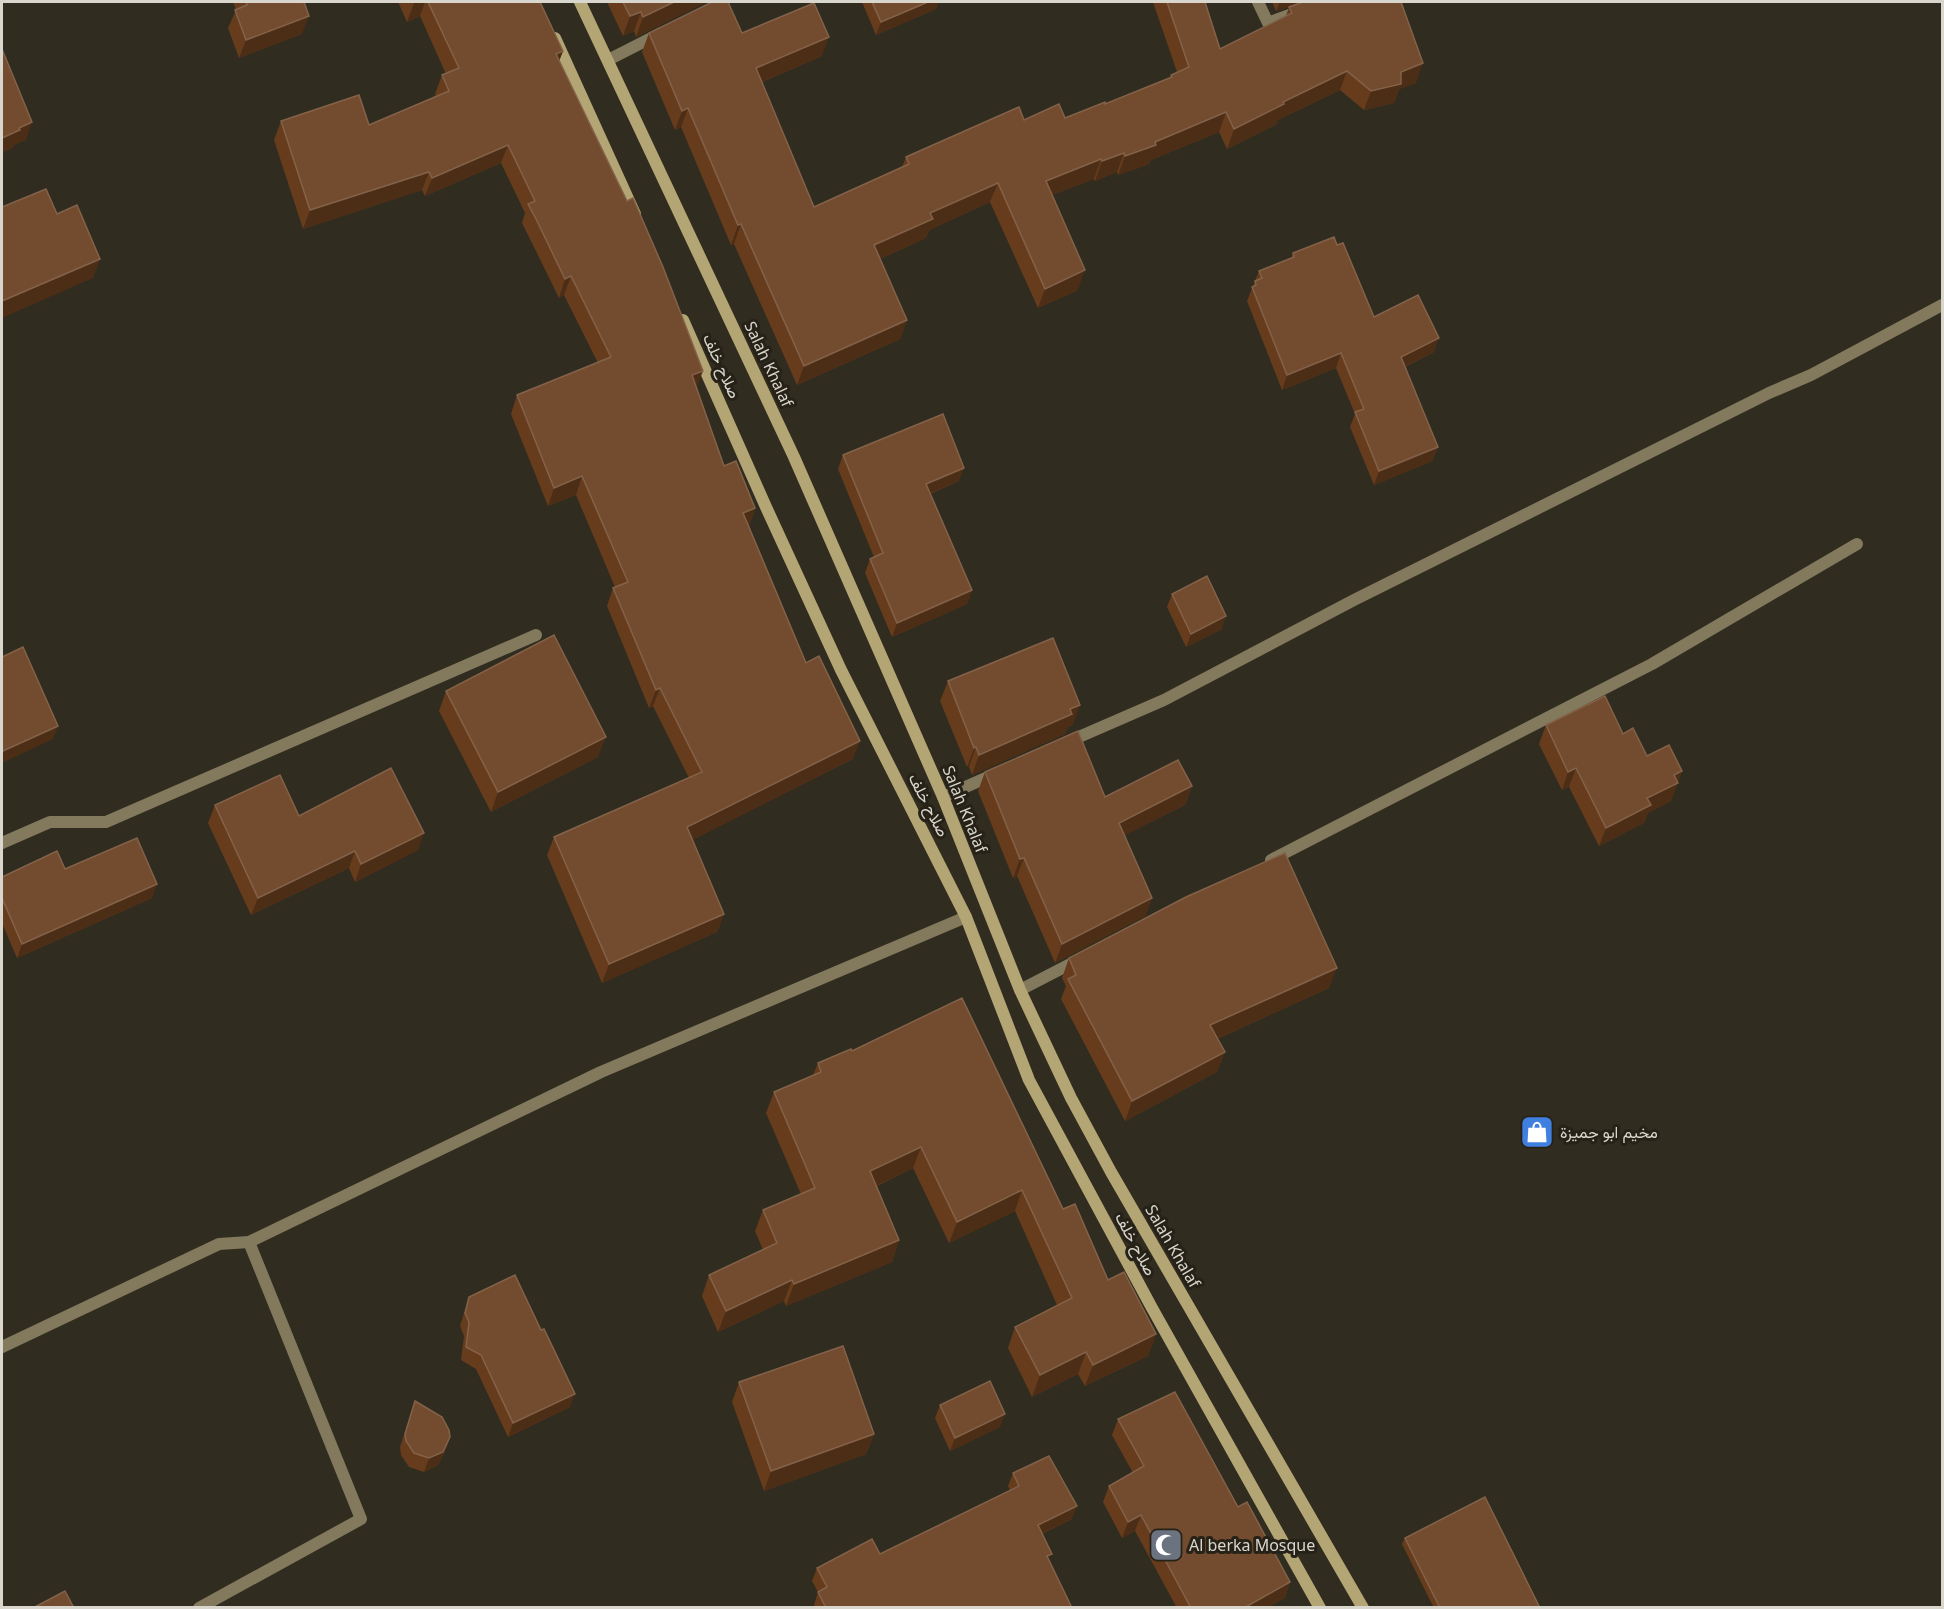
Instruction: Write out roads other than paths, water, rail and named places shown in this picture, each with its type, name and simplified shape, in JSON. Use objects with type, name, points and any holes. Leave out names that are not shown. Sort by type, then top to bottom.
[{"type":"main road","name":"Salah Khalaf","points":[[580,2],[794,457],[943,797],[1020,990],[1071,1098],[1111,1172],[1363,1608]]},
{"type":"main road","points":[[551,30],[639,224]]},
{"type":"main road","name":"صلاح خلف","points":[[678,310],[841,670],[966,917],[1029,1080],[1152,1308],[1320,1608]]},
{"type":"street","points":[[1258,2],[1268,23],[1324,2]]},
{"type":"street","points":[[608,60],[671,28]]},
{"type":"street","points":[[1059,746],[1164,700],[1397,579],[1769,393],[1811,375],[1942,305]]},
{"type":"street","points":[[1262,865],[1652,664],[1857,544]]},
{"type":"street","points":[[2,843],[50,822],[106,822],[536,635]]},
{"type":"street","points":[[943,797],[1006,769]]},
{"type":"street","points":[[2,1347],[219,1244],[249,1242],[601,1072],[966,917]]},
{"type":"street","points":[[1020,990],[1093,952]]},
{"type":"street","points":[[199,1608],[361,1519],[249,1242]]},
{"type":"place","name":"مخيم ابو جميزة","points":[[1537,1132]]},
{"type":"place","name":"Al berka Mosque","points":[[1166,1545]]}]
